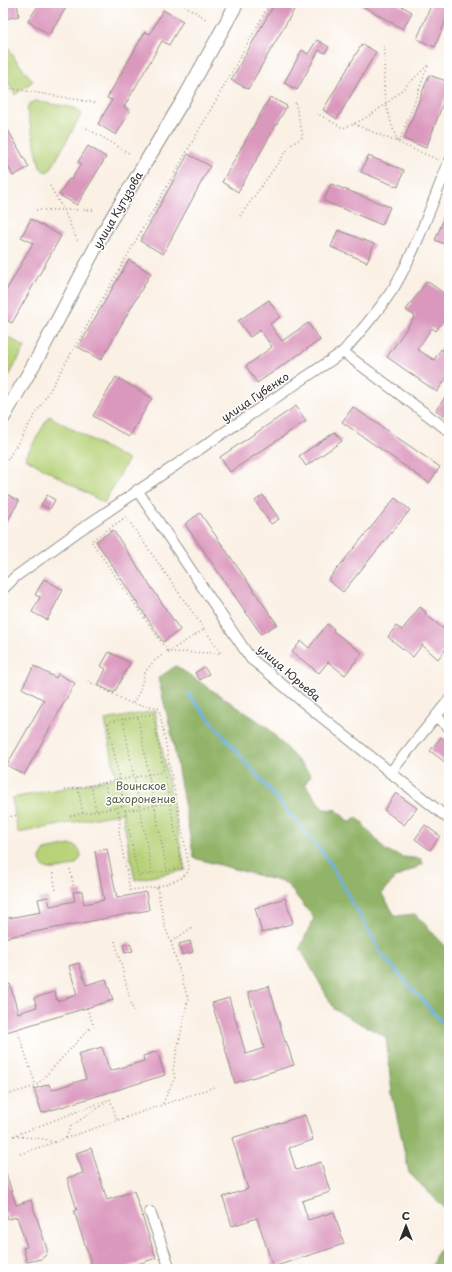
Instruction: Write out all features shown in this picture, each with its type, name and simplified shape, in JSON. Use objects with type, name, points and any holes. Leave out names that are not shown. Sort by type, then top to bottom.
[{"type":"main road","name":"улица Кутузова","points":[[3,418],[42,350],[104,231],[185,97],[237,3]]},
{"type":"street","name":"улица Губенко","points":[[3,589],[15,577],[32,564],[137,490],[343,352],[371,318],[395,285],[416,244],[446,162]]},
{"type":"street","points":[[343,352],[449,431]]},
{"type":"street","name":"улица Юрьева","points":[[137,490],[251,659],[270,673],[301,701],[390,773],[449,819]]},
{"type":"street","points":[[390,773],[449,700]]},
{"type":"street","points":[[436,717],[449,727]]},
{"type":"street","points":[[150,1212],[170,1269]]},
{"type":"path","points":[[181,3],[206,19]]},
{"type":"path","points":[[3,467],[49,392],[270,3]]},
{"type":"path","points":[[384,46],[386,59],[384,86],[386,104],[398,143]]},
{"type":"path","points":[[316,113],[343,128],[354,124],[386,104],[429,64],[398,143]]},
{"type":"path","points":[[3,87],[96,103]]},
{"type":"path","points":[[240,216],[291,144],[303,137],[295,101]]},
{"type":"path","points":[[354,124],[446,162]]},
{"type":"path","points":[[84,126],[129,153]]},
{"type":"path","points":[[50,186],[64,211],[78,242]]},
{"type":"path","points":[[36,210],[96,210]]},
{"type":"path","points":[[3,331],[7,330]]},
{"type":"path","points":[[126,517],[221,653],[168,652],[91,541],[126,517]]},
{"type":"path","points":[[168,652],[205,629]]},
{"type":"path","points":[[132,704],[139,693],[145,672],[154,661],[164,654]]},
{"type":"path","points":[[88,681],[132,704],[156,706],[159,709],[189,867],[188,872],[180,879],[157,887],[130,890],[119,833],[120,820],[117,807]]},
{"type":"path","points":[[153,714],[182,868],[138,876],[108,722],[123,720],[153,714]]},
{"type":"path","points":[[138,717],[167,871]]},
{"type":"path","points":[[123,720],[152,874]]},
{"type":"path","points":[[65,790],[164,772]]},
{"type":"path","points":[[105,783],[110,809]]},
{"type":"path","points":[[91,785],[96,811]]},
{"type":"path","points":[[78,788],[83,814]]},
{"type":"path","points":[[132,794],[137,793]]},
{"type":"path","points":[[122,796],[126,795]]},
{"type":"path","points":[[125,811],[169,803]]},
{"type":"path","points":[[70,816],[124,806]]},
{"type":"path","points":[[3,818],[18,815]]},
{"type":"path","points":[[70,870],[74,888]]},
{"type":"path","points":[[53,873],[56,892]]},
{"type":"path","points":[[157,887],[165,927],[188,999],[173,1070],[175,1077],[162,1105]]},
{"type":"path","points":[[171,942],[194,926]]},
{"type":"path","points":[[115,941],[134,1014]]},
{"type":"path","points":[[88,1008],[94,1027]]},
{"type":"path","points":[[3,1096],[36,1086],[90,1028]]},
{"type":"path","points":[[17,1029],[36,1086]]},
{"type":"path","points":[[20,1154],[214,1087]]},
{"type":"path","points":[[110,1099],[117,1120]]},
{"type":"path","points":[[66,1138],[71,1126],[110,1099]]},
{"type":"path","points":[[52,1142],[45,1139],[12,1136],[110,1099]]},
{"type":"green space","points":[[7,45],[15,59],[33,81],[15,95],[3,72],[3,47]]},
{"type":"green space","points":[[35,101],[75,108],[81,112],[81,115],[51,169],[47,171],[44,171],[40,167],[27,110],[29,104]]},
{"type":"green space","points":[[3,334],[25,347],[3,387]]},
{"type":"green space","points":[[49,416],[128,460],[104,503],[25,458]]},
{"type":"green space","points":[[176,666],[267,727],[311,775],[305,784],[323,809],[337,810],[350,823],[356,817],[386,851],[403,857],[421,859],[423,864],[395,878],[382,894],[395,916],[415,914],[449,950],[449,1212],[409,1173],[392,1093],[386,1037],[335,1010],[300,948],[314,918],[286,883],[194,858],[171,731],[158,678]]},
{"type":"green space","name":"Воинское захоронение","points":[[155,711],[185,870],[135,880],[122,813],[18,833],[12,798],[116,778],[105,720]]},
{"type":"green space","points":[[70,845],[77,847],[80,852],[81,857],[76,864],[60,869],[49,869],[41,864],[40,858],[45,850]]},
{"type":"green space","points":[[449,1244],[449,1269],[431,1269],[437,1252]]},
{"type":"building","points":[[3,3],[17,3],[19,16],[5,19]]},
{"type":"building","points":[[40,3],[69,3],[49,35],[28,21]]},
{"type":"building","points":[[275,3],[298,3],[248,89],[231,80]]},
{"type":"building","points":[[357,3],[396,3],[412,12],[403,29]]},
{"type":"building","points":[[432,3],[449,3],[449,12],[435,47],[417,39]]},
{"type":"building","points":[[163,10],[183,21],[169,45],[162,41],[124,107],[130,111],[116,135],[98,124],[112,100],[107,98],[145,32],[150,34]]},
{"type":"building","points":[[317,40],[329,47],[325,53],[319,50],[297,90],[284,83],[302,50],[308,54]]},
{"type":"building","points":[[362,44],[376,52],[337,119],[323,110]]},
{"type":"building","points":[[429,75],[449,82],[449,88],[426,148],[404,139]]},
{"type":"building","points":[[270,97],[287,106],[238,192],[222,182]]},
{"type":"building","points":[[3,121],[29,167],[13,176],[3,157]]},
{"type":"building","points":[[88,146],[106,157],[77,205],[59,195],[81,164],[78,162]]},
{"type":"building","points":[[188,154],[210,166],[163,254],[140,241]]},
{"type":"building","points":[[368,156],[404,170],[398,187],[361,172]]},
{"type":"building","points":[[331,184],[390,207],[382,225],[324,201]]},
{"type":"building","points":[[449,207],[449,246],[435,240]]},
{"type":"building","points":[[31,219],[61,236],[12,323],[3,318],[3,296],[33,243],[21,237]]},
{"type":"building","points":[[338,230],[374,244],[367,262],[331,247]]},
{"type":"building","points":[[129,260],[151,273],[101,360],[78,347]]},
{"type":"building","points":[[427,281],[449,297],[449,313],[436,331],[432,328],[417,349],[434,360],[441,349],[449,355],[449,374],[437,392],[387,357],[415,316],[406,310]]},
{"type":"building","points":[[269,300],[280,317],[270,324],[282,341],[308,323],[320,340],[257,383],[246,366],[272,347],[260,330],[250,337],[238,321]]},
{"type":"building","points":[[116,377],[152,398],[129,437],[93,416]]},
{"type":"building","points":[[449,392],[449,420],[436,410]]},
{"type":"building","points":[[296,406],[306,421],[230,472],[220,457]]},
{"type":"building","points":[[353,407],[440,467],[429,483],[342,422]]},
{"type":"building","points":[[335,432],[342,441],[306,466],[299,456]]},
{"type":"building","points":[[3,492],[19,501],[3,529]]},
{"type":"building","points":[[47,495],[55,500],[50,509],[41,505]]},
{"type":"building","points":[[263,495],[279,519],[271,524],[255,501]]},
{"type":"building","points":[[395,498],[410,510],[343,592],[328,580]]},
{"type":"building","points":[[200,513],[277,624],[261,634],[185,524]]},
{"type":"building","points":[[113,530],[180,630],[163,642],[96,541]]},
{"type":"building","points":[[44,579],[63,590],[47,620],[32,612],[40,597],[35,595]]},
{"type":"building","points":[[420,607],[426,612],[425,614],[449,633],[449,645],[438,659],[422,645],[413,657],[388,637],[396,626],[402,630]]},
{"type":"building","points":[[327,624],[334,629],[333,631],[362,653],[345,675],[328,662],[319,673],[292,652],[301,641],[309,648]]},
{"type":"building","points":[[109,652],[130,663],[114,693],[98,685],[106,669],[101,666]]},
{"type":"building","points":[[34,666],[56,678],[58,674],[75,683],[24,775],[7,765],[44,700],[22,688]]},
{"type":"building","points":[[204,667],[209,674],[200,680],[195,673]]},
{"type":"building","points":[[441,737],[449,742],[449,765],[430,751]]},
{"type":"building","points":[[396,793],[417,808],[404,825],[384,810]]},
{"type":"building","points":[[425,825],[440,836],[430,850],[415,839]]},
{"type":"building","points":[[107,849],[117,898],[146,892],[149,910],[3,938],[3,919],[41,912],[38,899],[48,897],[50,906],[75,901],[73,892],[82,891],[84,904],[104,900],[95,851]]},
{"type":"building","points":[[285,898],[293,923],[262,933],[255,908]]},
{"type":"building","points":[[190,941],[193,952],[182,955],[179,944]]},
{"type":"building","points":[[130,943],[133,951],[125,953],[123,945]]},
{"type":"building","points":[[79,963],[86,985],[106,979],[113,1000],[3,1033],[3,986],[10,984],[18,1013],[37,1007],[34,998],[55,992],[57,1001],[77,995],[69,966]]},
{"type":"building","points":[[269,986],[285,1042],[286,1041],[294,1065],[235,1083],[212,1003],[229,998],[246,1054],[264,1048],[248,992]]},
{"type":"building","points":[[102,1047],[110,1071],[144,1061],[143,1056],[157,1051],[165,1075],[42,1113],[34,1089],[49,1084],[51,1090],[86,1079],[78,1054]]},
{"type":"building","points":[[305,1115],[313,1140],[289,1148],[296,1170],[321,1162],[330,1192],[302,1201],[308,1220],[334,1212],[344,1244],[273,1267],[257,1218],[232,1226],[223,1197],[248,1189],[232,1138]]},
{"type":"building","points":[[91,1148],[107,1200],[134,1191],[156,1258],[128,1267],[129,1269],[93,1269],[74,1211],[77,1210],[67,1178],[83,1173],[76,1153]]},
{"type":"building","points":[[3,1170],[5,1170],[16,1205],[31,1200],[47,1249],[47,1253],[41,1259],[27,1262],[23,1248],[27,1247],[17,1217],[8,1219],[6,1212],[3,1213]]},
{"type":"waterway","points":[[188,694],[327,858],[383,956],[449,1030]]}]
